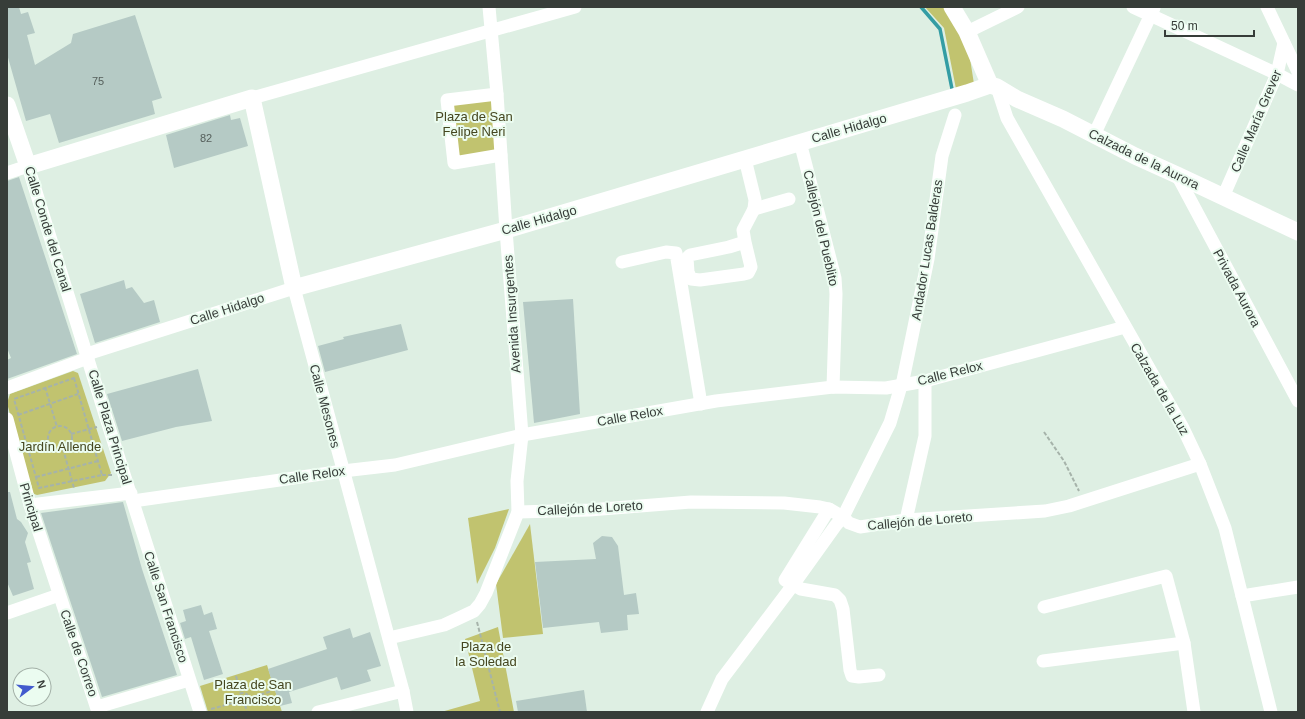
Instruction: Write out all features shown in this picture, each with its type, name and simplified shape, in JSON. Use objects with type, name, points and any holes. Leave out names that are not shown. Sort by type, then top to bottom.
[{"type":"main road","name":"Calzada de la Luz","points":[[952,7],[967,32],[994,86]]},
{"type":"main road","name":"Calzada de la Aurora","points":[[994,86],[1017,99],[1063,119],[1135,156],[1298,232]]},
{"type":"main road","name":"Calle Hidalgo","points":[[294,288],[506,230],[994,86]]},
{"type":"main road","points":[[28,166],[252,98]]},
{"type":"main road","name":"Calle Mesones","points":[[252,98],[294,288]]},
{"type":"main road","name":"Calle Conde del Canal","points":[[7,105],[28,166]]},
{"type":"street","name":"Avenida Insurgentes","points":[[474,611],[486,593],[518,512],[517,481],[522,435],[497,94],[489,7]]},
{"type":"street","points":[[252,98],[491,31],[554,10],[575,7]]},
{"type":"street","points":[[967,32],[1018,7]]},
{"type":"street","points":[[1133,7],[1153,11],[1298,85]]},
{"type":"street","points":[[1267,7],[1298,72]]},
{"type":"street","points":[[1094,135],[1153,11]]},
{"type":"street","name":"Calle María Grever","points":[[1223,197],[1277,74],[1284,43]]},
{"type":"street","name":"Calzada de la Luz","points":[[994,86],[1007,118],[1183,428],[1200,464],[1225,528],[1233,554],[1271,712]]},
{"type":"street","points":[[497,94],[447,100],[454,162],[501,155]]},
{"type":"street","name":"Andador Lucas Balderas","points":[[707,712],[722,679],[836,525],[844,517],[890,423],[902,386],[928,260],[942,156],[955,115]]},
{"type":"street","name":"Callejón del Pueblito","points":[[800,142],[835,278],[836,294],[833,387]]},
{"type":"street","points":[[745,159],[754,200],[754,209],[743,230],[751,267],[748,273],[700,280],[691,279],[688,272],[687,258],[690,255],[745,242]]},
{"type":"street","points":[[7,174],[28,166]]},
{"type":"street","name":"Calle Conde del Canal","points":[[28,166],[88,356]]},
{"type":"street","name":"Privada Aurora","points":[[1177,175],[1298,401]]},
{"type":"street","points":[[754,209],[789,199]]},
{"type":"street","points":[[622,262],[666,252],[676,253],[701,404]]},
{"type":"street","name":"Calle Hidalgo","points":[[7,388],[88,356],[294,288]]},
{"type":"street","name":"Calle Mesones","points":[[294,288],[389,638],[403,691],[406,712]]},
{"type":"street","name":"Calle Relox","points":[[30,505],[132,497],[395,465],[522,435],[701,404],[833,387],[886,388],[902,386],[926,381],[1125,327]]},
{"type":"street","name":"Calle Plaza Principal","points":[[88,356],[132,497]]},
{"type":"street","points":[[906,520],[925,436],[926,381]]},
{"type":"street","name":"Principal","points":[[12,417],[21,448],[30,505],[59,594]]},
{"type":"street","name":"Callejón de Loreto","points":[[518,512],[589,510],[699,502],[784,503],[829,509],[844,517],[849,523],[860,527],[906,520],[1046,511],[1084,501],[1200,464]]},
{"type":"street","name":"Calle San Francisco","points":[[132,497],[189,680],[204,711]]},
{"type":"street","points":[[829,509],[785,580],[801,590],[835,595],[840,600],[843,609],[852,676],[859,677],[879,675]]},
{"type":"street","points":[[1044,607],[1166,576],[1184,643],[1194,712]]},
{"type":"street","points":[[1242,596],[1298,587]]},
{"type":"street","points":[[7,613],[59,594]]},
{"type":"street","name":"Calle de Correo","points":[[59,594],[98,710]]},
{"type":"street","points":[[389,638],[444,625],[474,611]]},
{"type":"street","points":[[1043,661],[1184,643]]},
{"type":"street","points":[[98,710],[189,680]]},
{"type":"street","points":[[318,712],[403,691]]},
{"type":"path","points":[[74,378],[102,475],[39,488],[36,477],[21,448],[12,417],[14,399],[46,388],[74,378]]},
{"type":"path","points":[[46,388],[57,427]]},
{"type":"path","points":[[12,417],[78,394]]},
{"type":"path","points":[[57,427],[64,427],[68,429],[71,434],[71,442],[67,448],[64,449],[53,447],[49,440],[51,430],[57,427]]},
{"type":"path","points":[[71,434],[89,429]]},
{"type":"path","points":[[1044,432],[1064,461],[1084,501]]},
{"type":"path","points":[[21,448],[49,440]]},
{"type":"path","points":[[64,449],[73,481]]},
{"type":"path","points":[[36,477],[98,461]]},
{"type":"path","points":[[474,611],[500,712]]},
{"type":"path","points":[[236,676],[241,693]]},
{"type":"path","points":[[249,698],[272,691]]},
{"type":"path","points":[[241,693],[247,694],[249,698]]},
{"type":"path","points":[[237,702],[237,697],[241,693]]},
{"type":"path","points":[[245,705],[249,701],[249,698]]},
{"type":"path","points":[[204,711],[237,702],[241,705],[245,705]]},
{"type":"path","points":[[245,705],[247,712]]},
{"type":"green space","points":[[925,7],[947,7],[969,52],[974,84],[956,89],[944,28]]},
{"type":"green space","name":"Plaza de San Felipe Neri","points":[[497,94],[501,155],[454,163],[447,100]]},
{"type":"green space","name":"Jardín Allende","points":[[73,371],[78,373],[111,473],[105,481],[37,495],[31,493],[7,403],[10,394]]},
{"type":"green space","points":[[509,509],[495,548],[477,584],[468,518]]},
{"type":"green space","points":[[530,524],[543,634],[503,638],[496,584]]},
{"type":"green space","name":"Plaza de la Soledad","points":[[498,627],[514,712],[441,712],[480,701],[465,639]]},
{"type":"green space","name":"Plaza de San Francisco","points":[[267,665],[282,712],[208,712],[200,686]]},
{"type":"building","points":[[7,7],[19,7],[21,14],[28,12],[35,33],[27,35],[35,65],[71,43],[73,34],[135,15],[162,98],[152,101],[155,114],[59,143],[50,114],[26,121],[7,54]]},
{"type":"building","points":[[230,115],[231,120],[240,118],[248,146],[174,168],[166,135]]},
{"type":"building","points":[[19,177],[77,354],[7,379],[7,360],[11,358],[7,348],[7,181]]},
{"type":"building","points":[[124,280],[126,289],[132,287],[144,303],[154,300],[160,322],[95,343],[80,294]]},
{"type":"building","points":[[573,299],[580,414],[534,423],[523,302]]},
{"type":"building","points":[[401,324],[408,350],[325,372],[318,346],[344,339],[343,337]]},
{"type":"building","points":[[198,369],[212,421],[176,427],[122,441],[107,394]]},
{"type":"building","points":[[7,492],[10,492],[17,519],[21,522],[28,533],[25,542],[31,562],[27,563],[34,589],[13,596],[7,582]]},
{"type":"building","points":[[123,502],[142,569],[177,675],[102,697],[41,513]]},
{"type":"building","points":[[602,536],[612,537],[618,546],[624,595],[636,593],[639,614],[627,615],[628,630],[601,633],[599,622],[543,628],[535,562],[596,559],[593,543]]},
{"type":"building","points":[[201,605],[204,615],[212,612],[217,629],[209,631],[223,674],[204,680],[191,637],[185,639],[180,623],[186,621],[183,610]]},
{"type":"building","points":[[350,628],[353,638],[370,632],[381,666],[367,670],[371,681],[341,690],[337,677],[289,692],[292,703],[280,706],[268,669],[327,649],[323,637]]},
{"type":"building","points":[[584,690],[587,712],[518,712],[516,701]]},
{"type":"waterway","points":[[921,7],[940,29],[952,89]]}]
